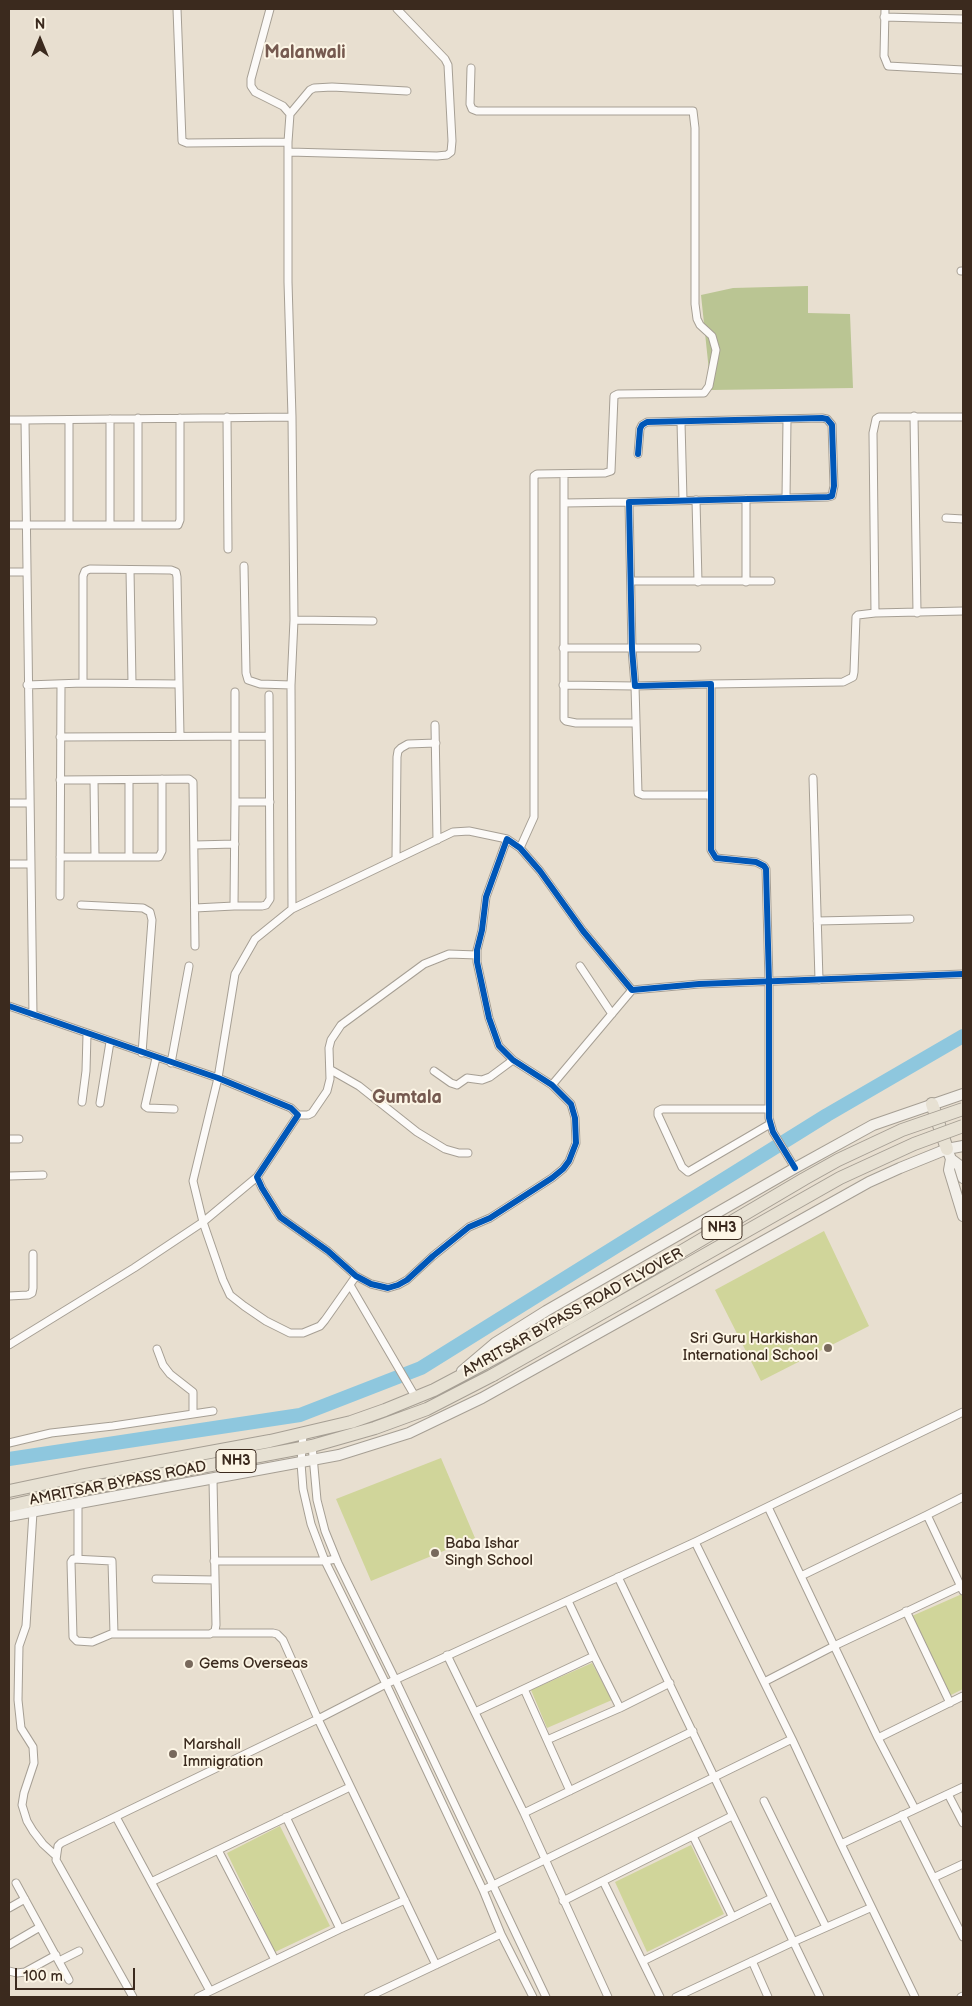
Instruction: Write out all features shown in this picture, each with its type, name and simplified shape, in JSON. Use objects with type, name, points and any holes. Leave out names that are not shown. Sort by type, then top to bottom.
[{"type":"highway","points":[[932,1104],[949,1154]]},
{"type":"highway","name":"AMRITSAR BYPASS ROAD FLYOVER","points":[[450,1382],[567,1319],[812,1174],[902,1130],[963,1109]]},
{"type":"highway","name":"AMRITSAR BYPASS ROAD FLYOVER","points":[[456,1395],[840,1178],[907,1146],[963,1126]]},
{"type":"highway","name":"AMRITSAR BYPASS ROAD","points":[[9,1491],[307,1433],[351,1422],[416,1398],[450,1382]]},
{"type":"highway","name":"AMRITSAR BYPASS ROAD","points":[[9,1511],[84,1489],[307,1447],[400,1420],[456,1395]]},
{"type":"street","points":[[178,9],[182,141],[187,143],[288,142]]},
{"type":"street","points":[[270,9],[251,78],[251,86],[255,92],[283,106],[290,114]]},
{"type":"street","points":[[289,152],[436,156],[447,155],[451,152],[448,65],[446,59],[398,9]]},
{"type":"street","points":[[884,9],[884,56],[888,66],[963,70]]},
{"type":"street","points":[[884,18],[963,19]]},
{"type":"street","points":[[471,68],[470,104],[472,109],[477,111],[693,111],[695,128],[695,304],[697,319],[700,325],[712,336],[716,350],[709,386],[704,393],[618,394],[614,396],[611,471],[605,473],[538,474],[534,476],[534,817],[520,848]]},
{"type":"street","points":[[292,909],[291,685],[294,620],[292,417],[288,282],[288,142],[290,114],[310,90],[314,88],[332,87],[407,91]]},
{"type":"street","points":[[875,612],[874,424],[876,419],[879,417],[914,416],[963,417]]},
{"type":"street","points":[[914,416],[917,613]]},
{"type":"street","points":[[227,417],[228,549]]},
{"type":"street","points":[[9,420],[292,417]]},
{"type":"street","points":[[138,418],[138,525]]},
{"type":"street","points":[[9,525],[176,525],[180,522],[180,418]]},
{"type":"street","points":[[564,503],[828,497],[832,496],[834,486],[831,422],[822,418],[647,422],[642,425],[638,454]]},
{"type":"street","points":[[110,419],[110,525]]},
{"type":"street","points":[[25,420],[33,1015]]},
{"type":"street","points":[[69,420],[69,525]]},
{"type":"street","points":[[786,498],[787,420]]},
{"type":"street","points":[[681,422],[683,500]]},
{"type":"street","points":[[564,478],[564,719],[576,723],[635,723]]},
{"type":"street","points":[[746,499],[746,582]]},
{"type":"street","points":[[696,500],[698,582]]},
{"type":"street","points":[[629,502],[632,649],[638,793],[643,795],[710,795]]},
{"type":"street","points":[[946,518],[963,519]]},
{"type":"street","points":[[244,566],[246,673],[248,680],[260,684],[291,685]]},
{"type":"street","points":[[84,683],[84,573],[90,569],[171,570],[176,573],[180,736]]},
{"type":"street","points":[[130,570],[132,683]]},
{"type":"street","points":[[9,572],[27,572]]},
{"type":"street","points":[[631,581],[771,581]]},
{"type":"street","points":[[563,685],[635,686],[842,682],[853,677],[856,617],[875,612],[963,612]]},
{"type":"street","points":[[294,620],[373,621]]},
{"type":"street","points":[[563,648],[697,648]]},
{"type":"street","points":[[28,685],[84,683],[179,684]]},
{"type":"street","points":[[60,896],[61,684]]},
{"type":"street","points":[[711,684],[710,845],[713,855],[721,859],[761,863],[766,869],[770,1124],[795,1168]]},
{"type":"street","points":[[234,692],[234,906]]},
{"type":"street","points":[[195,908],[262,906],[269,902],[269,695]]},
{"type":"street","points":[[435,725],[437,840]]},
{"type":"street","points":[[60,737],[269,736]]},
{"type":"street","points":[[396,858],[396,758],[398,751],[408,744],[436,743]]},
{"type":"street","points":[[813,778],[818,980]]},
{"type":"street","points":[[60,857],[157,858],[162,853],[162,779]]},
{"type":"street","points":[[60,780],[189,779],[194,782],[195,946]]},
{"type":"street","points":[[94,780],[95,857]]},
{"type":"street","points":[[128,780],[129,857]]},
{"type":"street","points":[[235,802],[270,802]]},
{"type":"street","points":[[9,803],[29,803]]},
{"type":"street","points":[[356,1276],[320,1326],[303,1333],[290,1333],[266,1321],[230,1295],[203,1222],[193,1181],[218,1078],[234,974],[255,940],[292,909],[396,858],[458,831],[481,833],[507,839],[520,848],[540,871],[603,957],[632,990]]},
{"type":"street","points":[[257,1177],[280,1217],[328,1251],[356,1276],[388,1288],[407,1280],[469,1227],[490,1218],[563,1169],[570,1161],[576,1142],[575,1118],[571,1104],[552,1085],[513,1060],[499,1046],[484,995],[477,955],[486,897],[507,839]]},
{"type":"street","points":[[195,845],[235,844]]},
{"type":"street","points":[[9,864],[30,864]]},
{"type":"street","points":[[81,905],[144,908],[150,912],[152,920],[142,1053]]},
{"type":"street","points":[[817,921],[910,919]]},
{"type":"street","points":[[9,1006],[218,1078],[290,1108],[298,1115],[308,1115],[323,1100],[327,1092],[331,1070],[329,1048],[331,1040],[341,1025],[424,964],[449,954],[477,955]]},
{"type":"street","points":[[171,1063],[189,966]]},
{"type":"street","points":[[580,966],[612,1014]]},
{"type":"street","points":[[552,1085],[632,990],[700,984],[963,974]]},
{"type":"street","points":[[82,1102],[87,1062],[87,1034]]},
{"type":"street","points":[[100,1103],[110,1042]]},
{"type":"street","points":[[156,1058],[145,1106],[148,1108],[174,1109]]},
{"type":"street","points":[[434,1071],[455,1085],[467,1078],[482,1080],[490,1077],[513,1060]]},
{"type":"street","points":[[331,1070],[365,1091],[417,1132],[445,1150],[459,1153],[468,1152]]},
{"type":"street","points":[[450,1382],[495,1343],[546,1311],[795,1168],[873,1125],[963,1094]]},
{"type":"street","points":[[769,1109],[662,1109],[658,1111],[658,1115],[682,1167],[688,1172],[770,1124]]},
{"type":"street","points":[[9,1345],[134,1268],[203,1222],[257,1177],[298,1115]]},
{"type":"street","points":[[9,1139],[19,1139]]},
{"type":"street","points":[[9,1511],[33,1512],[314,1461],[370,1447],[434,1422],[627,1318],[869,1182],[900,1168],[949,1154],[963,1146]]},
{"type":"street","points":[[949,1154],[959,1165],[963,1178]]},
{"type":"street","points":[[949,1154],[949,1170],[963,1216]]},
{"type":"street","points":[[9,1176],[43,1176]]},
{"type":"street","points":[[9,1296],[28,1296],[32,1293],[34,1288],[33,1254]]},
{"type":"street","points":[[350,1285],[416,1398]]},
{"type":"street","points":[[158,1349],[163,1365],[170,1374],[192,1392],[193,1413]]},
{"type":"street","points":[[9,1443],[51,1433],[213,1411]]},
{"type":"street","points":[[55,1855],[61,1843],[318,1719],[395,1679],[447,1654],[568,1602],[963,1412]]},
{"type":"street","points":[[307,1433],[307,1447],[301,1463],[307,1510],[325,1561],[386,1684],[483,1890],[501,1934],[533,1997]]},
{"type":"street","points":[[307,1433],[307,1447],[314,1461],[317,1500],[325,1531],[336,1560],[395,1679],[546,1997]]},
{"type":"street","points":[[213,1480],[216,1625],[213,1633]]},
{"type":"street","points":[[801,1576],[963,1497]]},
{"type":"street","points":[[78,1503],[78,1559]]},
{"type":"street","points":[[768,1507],[878,1738],[915,1809]]},
{"type":"street","points":[[33,1512],[26,1626],[19,1646],[18,1700],[21,1728],[33,1747],[34,1763],[24,1793],[22,1806],[33,1831],[55,1855],[56,1860],[133,1997]]},
{"type":"street","points":[[764,1682],[906,1611],[962,1589],[927,1515]]},
{"type":"street","points":[[695,1542],[792,1739],[870,1908],[915,1997]]},
{"type":"street","points":[[114,1634],[112,1560],[73,1559],[71,1562],[74,1638],[78,1642],[92,1642],[114,1634],[273,1633],[280,1636],[436,1965]]},
{"type":"street","points":[[214,1562],[336,1560]]},
{"type":"street","points":[[618,1577],[820,1997]]},
{"type":"street","points":[[156,1579],[215,1580]]},
{"type":"street","points":[[568,1602],[620,1708]]},
{"type":"street","points":[[906,1611],[950,1703]]},
{"type":"street","points":[[447,1654],[524,1812],[608,1997]]},
{"type":"street","points":[[476,1712],[594,1656]]},
{"type":"street","points":[[547,1740],[620,1708],[670,1683]]},
{"type":"street","points":[[524,1688],[570,1791]]},
{"type":"street","points":[[878,1738],[963,1696]]},
{"type":"street","points":[[524,1812],[692,1731]]},
{"type":"street","points":[[483,1890],[792,1739]]},
{"type":"street","points":[[151,1882],[350,1787]]},
{"type":"street","points":[[841,1844],[963,1787]]},
{"type":"street","points":[[948,1794],[963,1824]]},
{"type":"street","points":[[764,1801],[826,1926]]},
{"type":"street","points":[[902,1815],[963,1934]]},
{"type":"street","points":[[563,1901],[732,1816]]},
{"type":"street","points":[[116,1817],[210,1991]]},
{"type":"street","points":[[286,1817],[340,1929]]},
{"type":"street","points":[[693,1836],[732,1916]]},
{"type":"street","points":[[218,1850],[275,1960]]},
{"type":"street","points":[[935,1877],[963,1864]]},
{"type":"street","points":[[602,1881],[660,1997]]},
{"type":"street","points":[[16,1883],[70,1980]]},
{"type":"street","points":[[643,1961],[772,1898]]},
{"type":"street","points":[[9,1908],[25,1899]]},
{"type":"street","points":[[198,1997],[405,1900]]},
{"type":"street","points":[[676,1997],[826,1926],[870,1908]]},
{"type":"street","points":[[9,1945],[40,1926]]},
{"type":"street","points":[[368,1997],[501,1934]]},
{"type":"street","points":[[9,1971],[24,1972],[79,1951]]},
{"type":"street","points":[[752,1961],[768,1997]]},
{"type":"green space","points":[[808,286],[808,313],[850,314],[853,388],[711,390],[701,295],[733,288]]},
{"type":"green space","points":[[824,1231],[869,1326],[761,1381],[715,1290]]},
{"type":"green space","points":[[441,1458],[475,1538],[371,1581],[336,1499]]},
{"type":"green space","points":[[962,1594],[963,1689],[949,1696],[912,1616]]},
{"type":"green space","points":[[592,1663],[612,1700],[547,1728],[531,1690]]},
{"type":"green space","points":[[280,1826],[330,1926],[275,1952],[227,1853]]},
{"type":"green space","points":[[691,1845],[724,1914],[647,1952],[615,1882]]},
{"type":"waterway","points":[[9,1459],[300,1415],[421,1368],[827,1115],[963,1036]]},
{"type":"cycle path","points":[[638,454],[640,429],[647,422],[822,418],[827,419],[832,425],[834,486],[832,496],[629,502],[632,649],[635,686],[711,684],[711,850],[716,858],[756,862],[766,869],[769,982],[769,1118],[773,1132],[795,1168]]},
{"type":"cycle path","points":[[9,1006],[218,1078],[291,1108],[298,1115],[257,1177],[262,1188],[280,1217],[328,1251],[356,1276],[371,1284],[388,1288],[407,1280],[469,1227],[490,1218],[552,1178],[569,1161],[576,1143],[575,1118],[571,1104],[552,1085],[513,1060],[499,1046],[489,1018],[477,962],[477,950],[482,930],[486,897],[507,839],[520,848],[540,871],[583,931],[632,990],[699,984],[963,974]]},
{"type":"place","name":"Sri Guru Harkishan International School","points":[[828,1348]]},
{"type":"place","name":"Baba Ishar Singh School","points":[[435,1553]]},
{"type":"place","name":"Gems Overseas","points":[[189,1664]]},
{"type":"place","name":"Marshall Immigration","points":[[173,1754]]},
{"type":"district","name":"Malanwali","points":[[305,53]]},
{"type":"district","name":"Gumtala","points":[[407,1098]]}]
